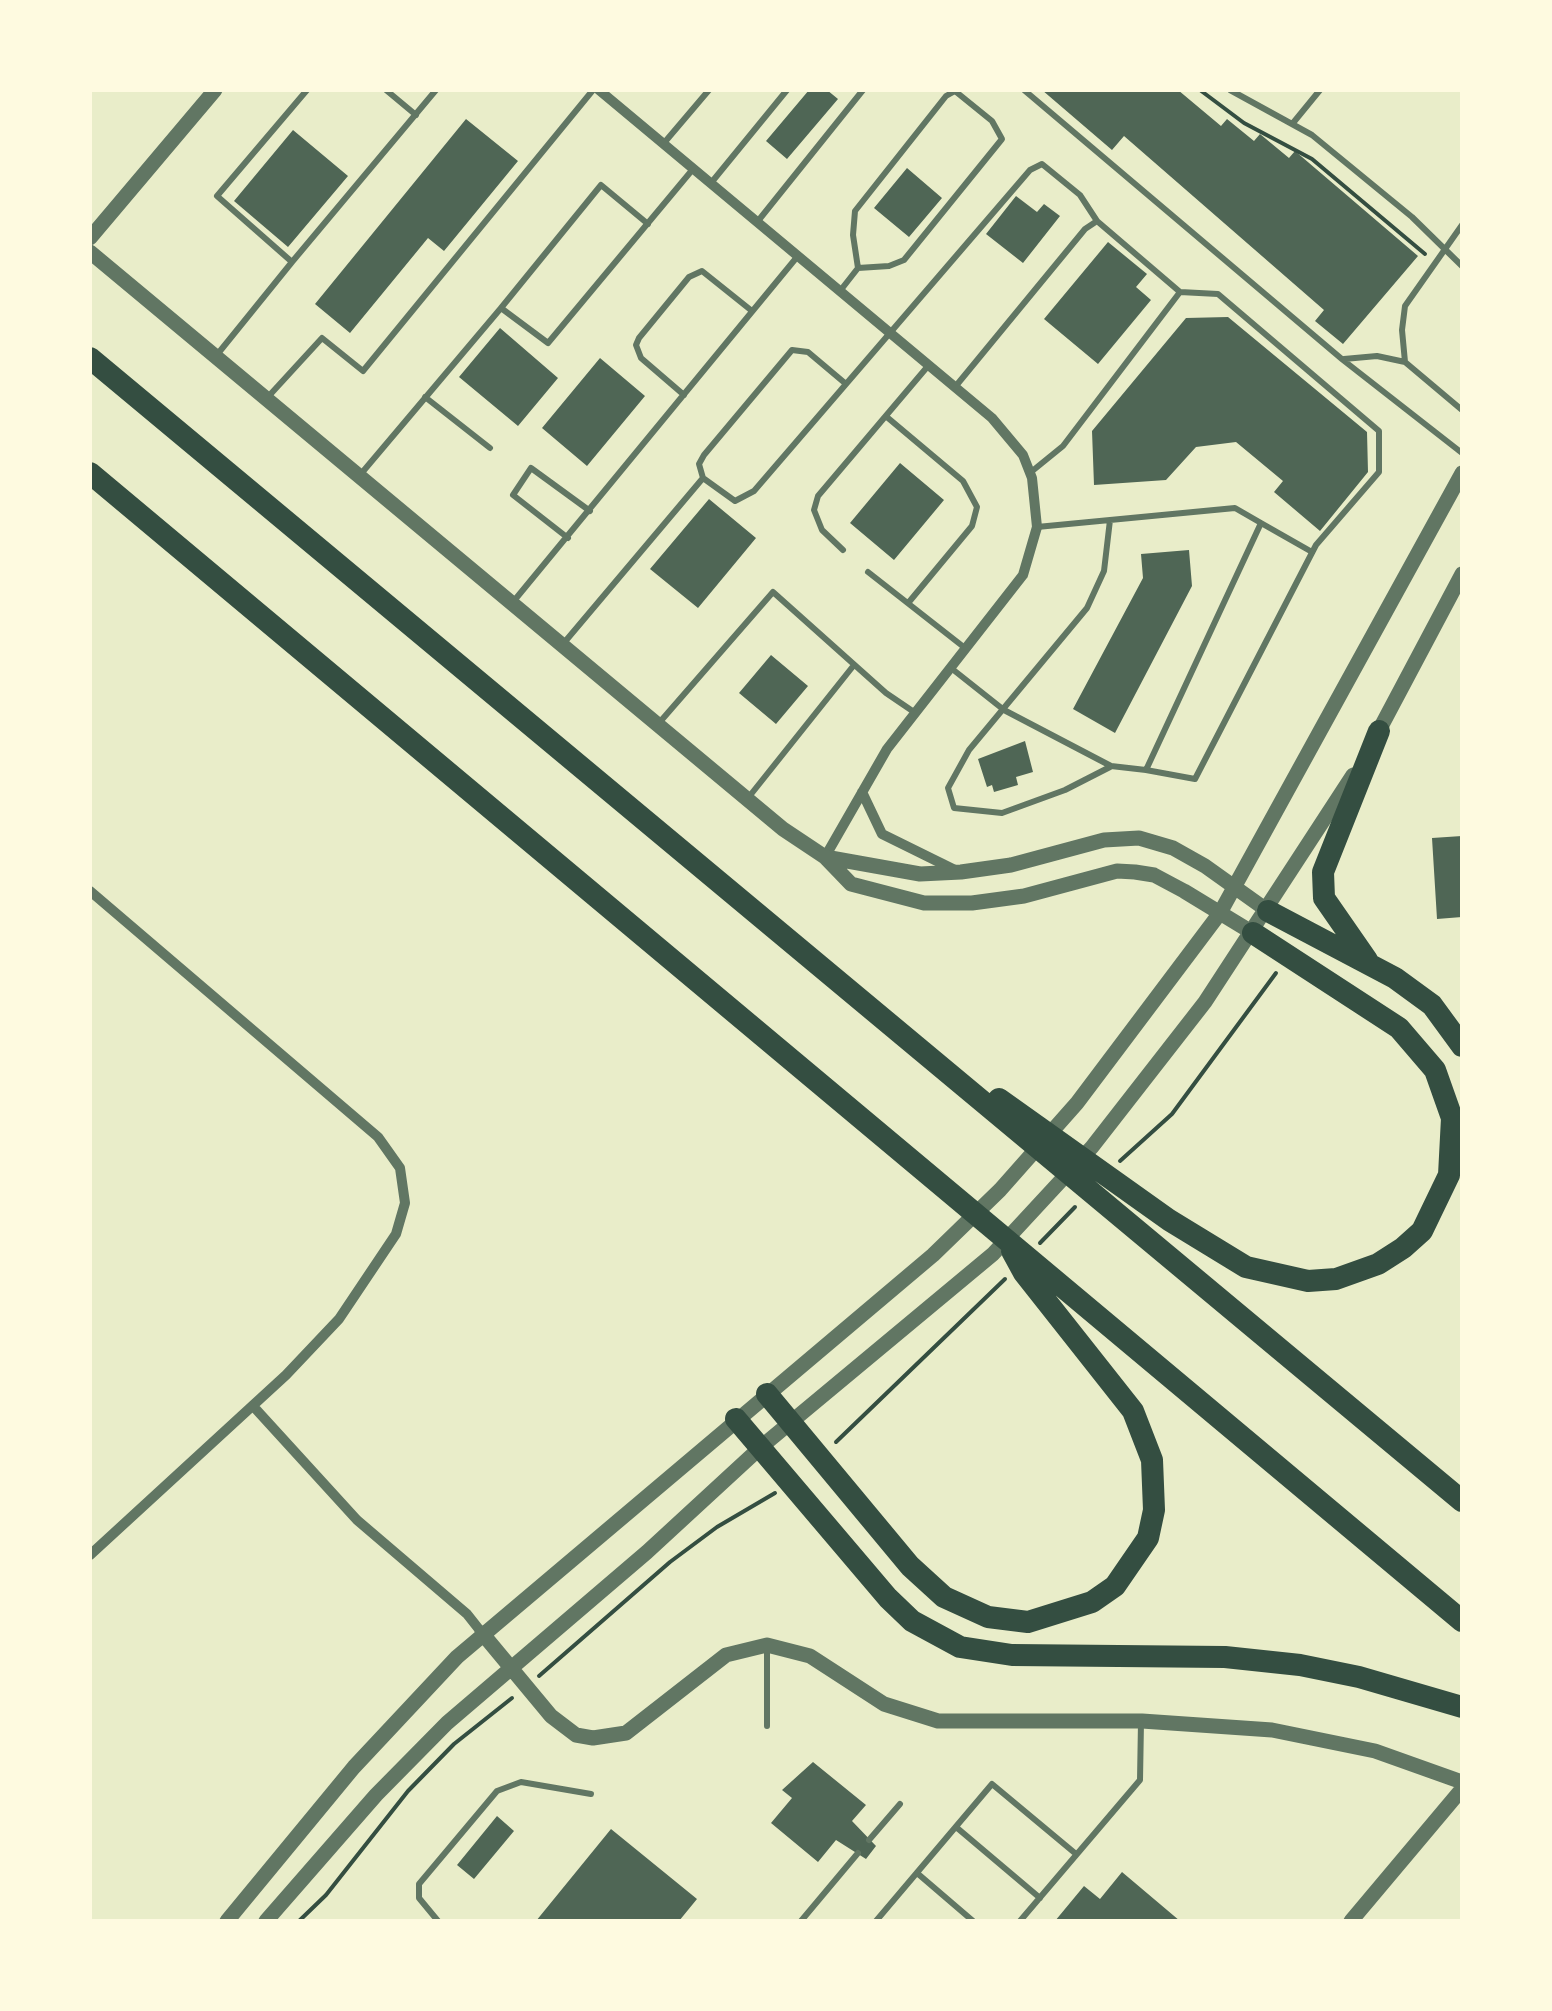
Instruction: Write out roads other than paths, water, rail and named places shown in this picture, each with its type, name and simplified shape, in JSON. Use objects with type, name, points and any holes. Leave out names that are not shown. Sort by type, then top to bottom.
[{"type":"highway","points":[[90,356],[852,994],[991,1101],[1246,1267],[1308,1281],[1336,1280],[1378,1264],[1422,1231],[1450,1174],[1452,1118],[1440,1082],[1419,1048],[1364,1002],[1254,933]]},
{"type":"highway","points":[[90,473],[1462,1620]]},
{"type":"highway","points":[[1367,960],[1324,898],[1322,872],[1380,731]]},
{"type":"highway","points":[[1268,911],[1301,932],[1367,960],[1432,1005],[1462,1046]]},
{"type":"highway","points":[[991,1101],[1126,1222],[1462,1502]]},
{"type":"highway","points":[[767,1394],[910,1566],[944,1597],[988,1617],[1028,1622],[1074,1609],[1116,1586],[1148,1538],[1155,1485],[1144,1433],[1133,1411],[1024,1273],[1006,1239]]},
{"type":"highway","points":[[736,1420],[888,1598],[912,1621],[960,1647],[1012,1656],[1225,1657],[1300,1665],[1389,1684],[1462,1707]]},
{"type":"street","points":[[90,238],[215,90]]},
{"type":"street","points":[[596,90],[956,387],[1009,434],[1030,472],[1038,527],[1024,575],[914,712],[826,857]]},
{"type":"street","points":[[90,252],[748,799],[826,857],[850,884],[924,902],[972,903],[1024,896],[1117,871],[1154,875],[1254,933]]},
{"type":"street","points":[[227,1921],[400,1715],[482,1634],[886,1296],[1000,1190],[1078,1103],[1220,912],[1462,473]]},
{"type":"street","points":[[266,1921],[376,1795],[511,1666],[634,1564],[761,1447],[993,1254],[1122,1112],[1268,911],[1380,731],[1462,574]]},
{"type":"street","points":[[862,792],[882,834],[961,872]]},
{"type":"street","points":[[826,857],[920,874],[961,872],[1011,865],[1104,840],[1139,838],[1173,848],[1268,911]]},
{"type":"street","points":[[90,891],[378,1137],[400,1168],[406,1203],[402,1222],[369,1278],[316,1345],[90,1555]]},
{"type":"street","points":[[252,1406],[357,1520],[467,1614],[561,1726],[576,1734],[610,1738],[641,1724],[726,1655],[767,1645],[810,1656],[884,1704],[938,1722],[1142,1720],[1272,1730],[1324,1739],[1462,1785],[1351,1921]]},
{"type":"lane","points":[[292,262],[217,196],[307,90]]},
{"type":"lane","points":[[386,90],[416,114]]},
{"type":"lane","points":[[216,357],[436,90]]},
{"type":"lane","points":[[266,399],[322,338],[363,371],[596,90]]},
{"type":"lane","points":[[664,144],[709,90]]},
{"type":"lane","points":[[711,183],[787,90]]},
{"type":"lane","points":[[757,222],[863,90]]},
{"type":"lane","points":[[1024,90],[1343,360],[1462,453]]},
{"type":"lane","points":[[1230,90],[1293,124],[1398,205],[1462,266]]},
{"type":"lane","points":[[1293,124],[1320,90]]},
{"type":"lane","points":[[840,291],[858,268],[853,235],[855,211],[946,96],[955,91],[992,120],[1002,139],[904,260],[889,266],[858,268]]},
{"type":"lane","points":[[846,384],[808,352],[792,350],[704,455],[698,464],[703,478],[735,501],[743,498],[846,384],[1030,170],[1042,164],[1080,195],[1097,221],[1180,292],[1218,294],[1379,431],[1379,472],[1312,552],[1195,780],[1111,766],[1004,710],[950,668]]},
{"type":"lane","points":[[501,308],[548,342],[693,169]]},
{"type":"lane","points":[[359,476],[601,185],[648,224]]},
{"type":"lane","points":[[956,387],[1085,229],[1097,221]]},
{"type":"lane","points":[[1405,362],[1403,312],[1462,225]]},
{"type":"lane","points":[[512,603],[798,256]]},
{"type":"lane","points":[[684,395],[637,352],[636,344],[688,278],[702,271],[752,311]]},
{"type":"lane","points":[[1030,472],[1064,446],[1180,292]]},
{"type":"lane","points":[[1343,360],[1377,356],[1405,362],[1462,410]]},
{"type":"lane","points":[[844,550],[822,530],[814,510],[818,496],[929,365]]},
{"type":"lane","points":[[425,397],[490,448]]},
{"type":"lane","points":[[888,418],[962,481],[977,506],[972,526],[909,602]]},
{"type":"lane","points":[[568,538],[512,495],[531,468],[590,510]]},
{"type":"lane","points":[[562,645],[703,478]]},
{"type":"lane","points":[[1038,527],[1235,508],[1312,552]]},
{"type":"lane","points":[[1110,520],[1110,546],[1094,596],[1073,629],[968,750],[948,788],[954,808],[1002,813],[1066,790],[1111,766]]},
{"type":"lane","points":[[1146,770],[1260,523]]},
{"type":"lane","points":[[868,572],[966,648]]},
{"type":"lane","points":[[1449,598],[1462,585]]},
{"type":"lane","points":[[658,724],[773,592],[854,665],[914,712]]},
{"type":"lane","points":[[748,799],[854,665]]},
{"type":"lane","points":[[767,1645],[767,1726]]},
{"type":"lane","points":[[1020,1921],[1140,1780],[1142,1720]]},
{"type":"lane","points":[[438,1921],[419,1898],[419,1884],[497,1791],[520,1782],[591,1794]]},
{"type":"lane","points":[[879,1920],[992,1784],[1076,1854]]},
{"type":"lane","points":[[869,1840],[900,1804]]},
{"type":"lane","points":[[956,1826],[1040,1898]]},
{"type":"lane","points":[[801,1921],[858,1853]]},
{"type":"lane","points":[[917,1873],[973,1921]]}]
